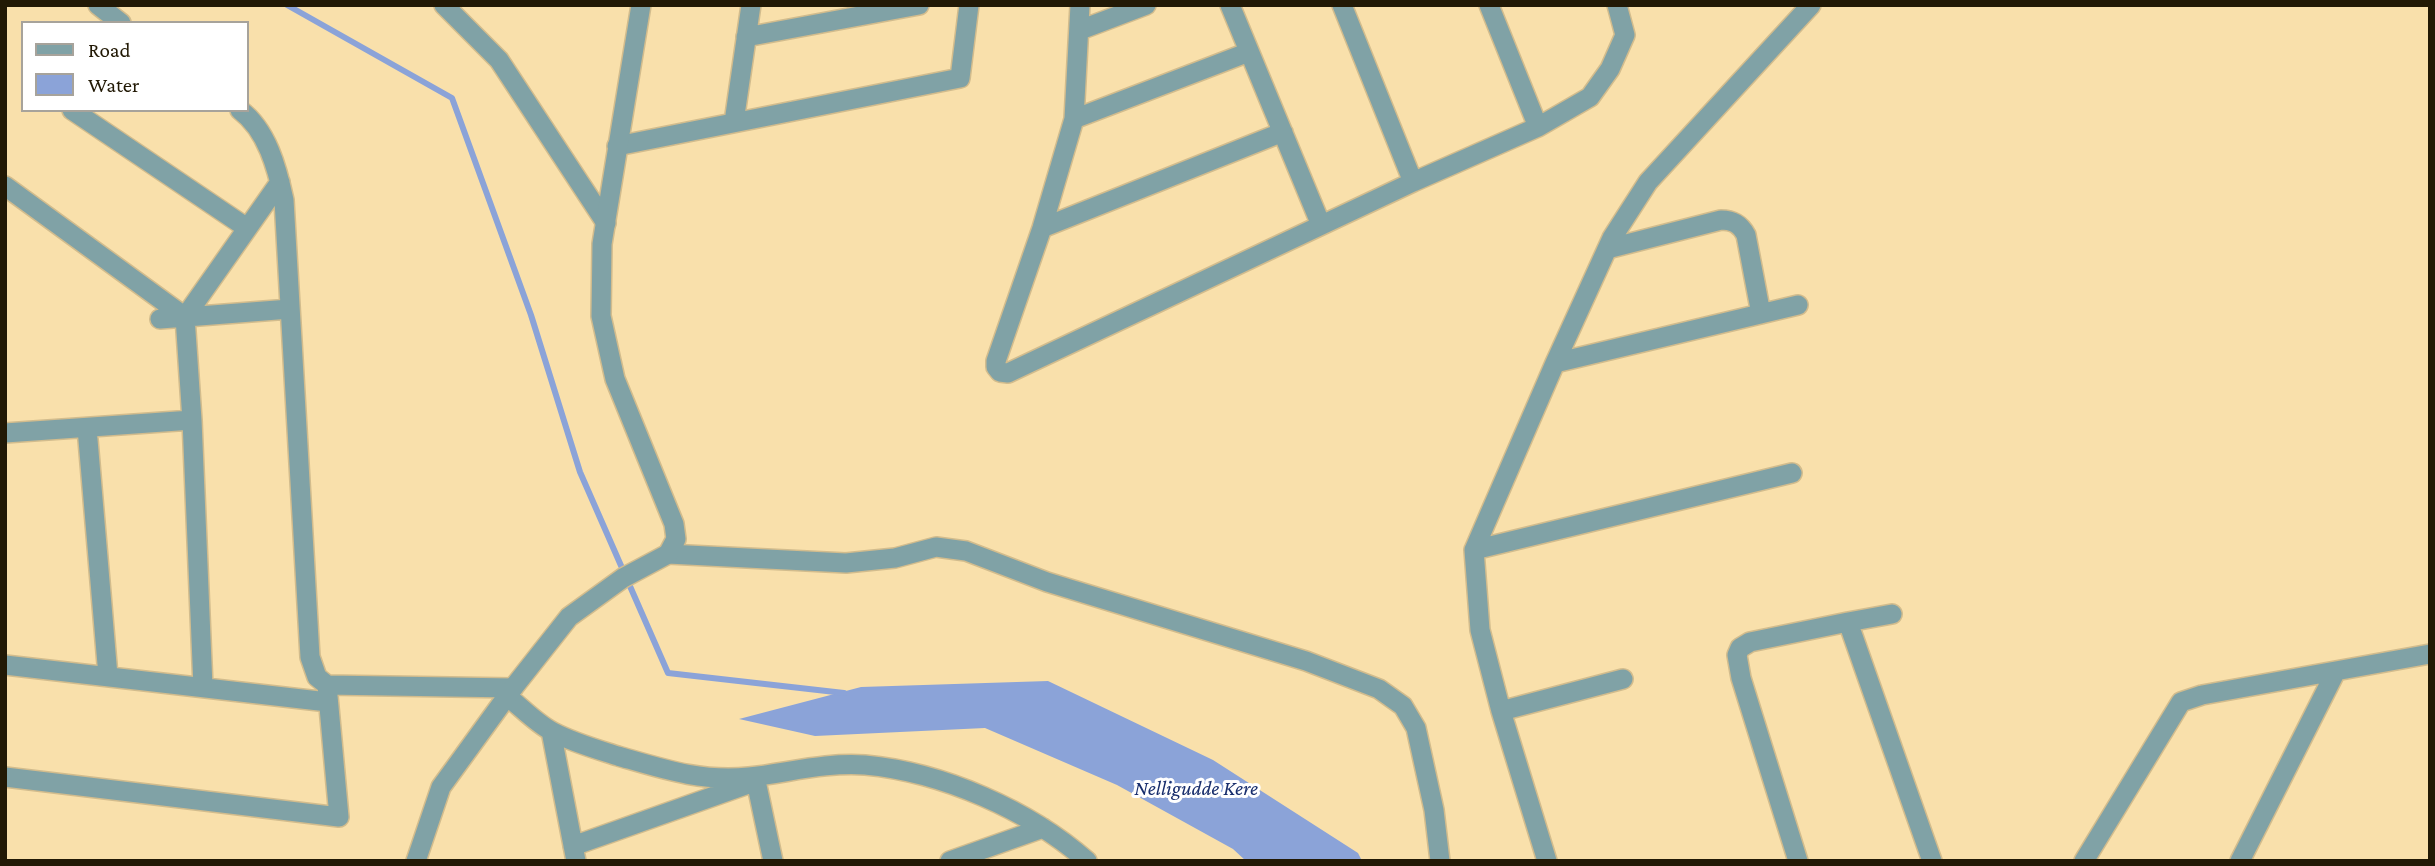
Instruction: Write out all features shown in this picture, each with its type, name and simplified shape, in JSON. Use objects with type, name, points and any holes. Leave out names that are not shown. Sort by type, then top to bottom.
[{"type":"street","points":[[98,5],[118,21]]},
{"type":"street","points":[[444,5],[499,60],[606,223]]},
{"type":"street","points":[[641,5],[602,244],[601,316],[615,379],[674,524],[676,539],[668,554]]},
{"type":"street","points":[[734,122],[751,5]]},
{"type":"street","points":[[746,37],[919,5]]},
{"type":"street","points":[[617,146],[960,78],[969,5]]},
{"type":"street","points":[[1080,5],[1074,119],[1042,228],[996,361],[1000,372],[1008,373],[1413,182],[1538,127],[1590,97],[1611,69],[1625,35],[1617,5]]},
{"type":"street","points":[[1080,30],[1146,5]]},
{"type":"street","points":[[1230,5],[1321,225]]},
{"type":"street","points":[[1342,5],[1413,182]]},
{"type":"street","points":[[1489,5],[1538,127]]},
{"type":"street","points":[[1547,861],[1501,711],[1480,630],[1474,550],[1607,248],[1648,182],[1811,5]]},
{"type":"street","points":[[1074,119],[1249,52]]},
{"type":"street","points":[[75,112],[247,228]]},
{"type":"street","points":[[5,777],[339,817],[328,693],[317,677],[310,657],[284,200],[280,182],[261,135],[251,118],[243,112]]},
{"type":"street","points":[[1042,228],[1283,132]]},
{"type":"street","points":[[203,687],[192,420],[184,317],[280,182]]},
{"type":"street","points":[[5,186],[184,317]]},
{"type":"street","points":[[1607,248],[1721,220],[1731,220],[1741,226],[1746,235],[1761,314]]},
{"type":"street","points":[[1555,363],[1798,305]]},
{"type":"street","points":[[160,318],[290,309]]},
{"type":"street","points":[[5,433],[192,420]]},
{"type":"street","points":[[87,428],[108,676]]},
{"type":"street","points":[[1474,550],[1792,473]]},
{"type":"street","points":[[417,860],[441,787],[510,692],[569,618],[623,578],[668,554],[846,563],[895,558],[936,547],[966,551],[1047,582],[1307,661],[1379,689],[1403,706],[1416,728],[1434,810],[1440,861]]},
{"type":"street","points":[[1798,861],[1741,678],[1737,655],[1740,648],[1750,642],[1892,614]]},
{"type":"street","points":[[1848,622],[1932,861]]},
{"type":"street","points":[[2084,861],[2181,702],[2202,695],[2430,654]]},
{"type":"street","points":[[5,665],[203,687],[328,693],[510,692],[551,731],[578,744],[681,775],[748,777],[863,765],[901,770],[989,799],[1057,836],[1087,861]]},
{"type":"street","points":[[2240,861],[2335,673]]},
{"type":"street","points":[[1501,711],[1623,679]]},
{"type":"street","points":[[551,731],[575,853],[786,771]]},
{"type":"street","points":[[756,781],[773,861]]},
{"type":"street","points":[[950,861],[1043,828]]},
{"type":"water","name":"Nelligudde Kere","points":[[1048,681],[1213,760],[1358,853],[1362,861],[1246,861],[1233,849],[1117,785],[985,728],[815,736],[739,719],[861,687]]},
{"type":"waterway","points":[[287,5],[452,98],[531,315],[580,472],[668,673],[844,693]]}]
